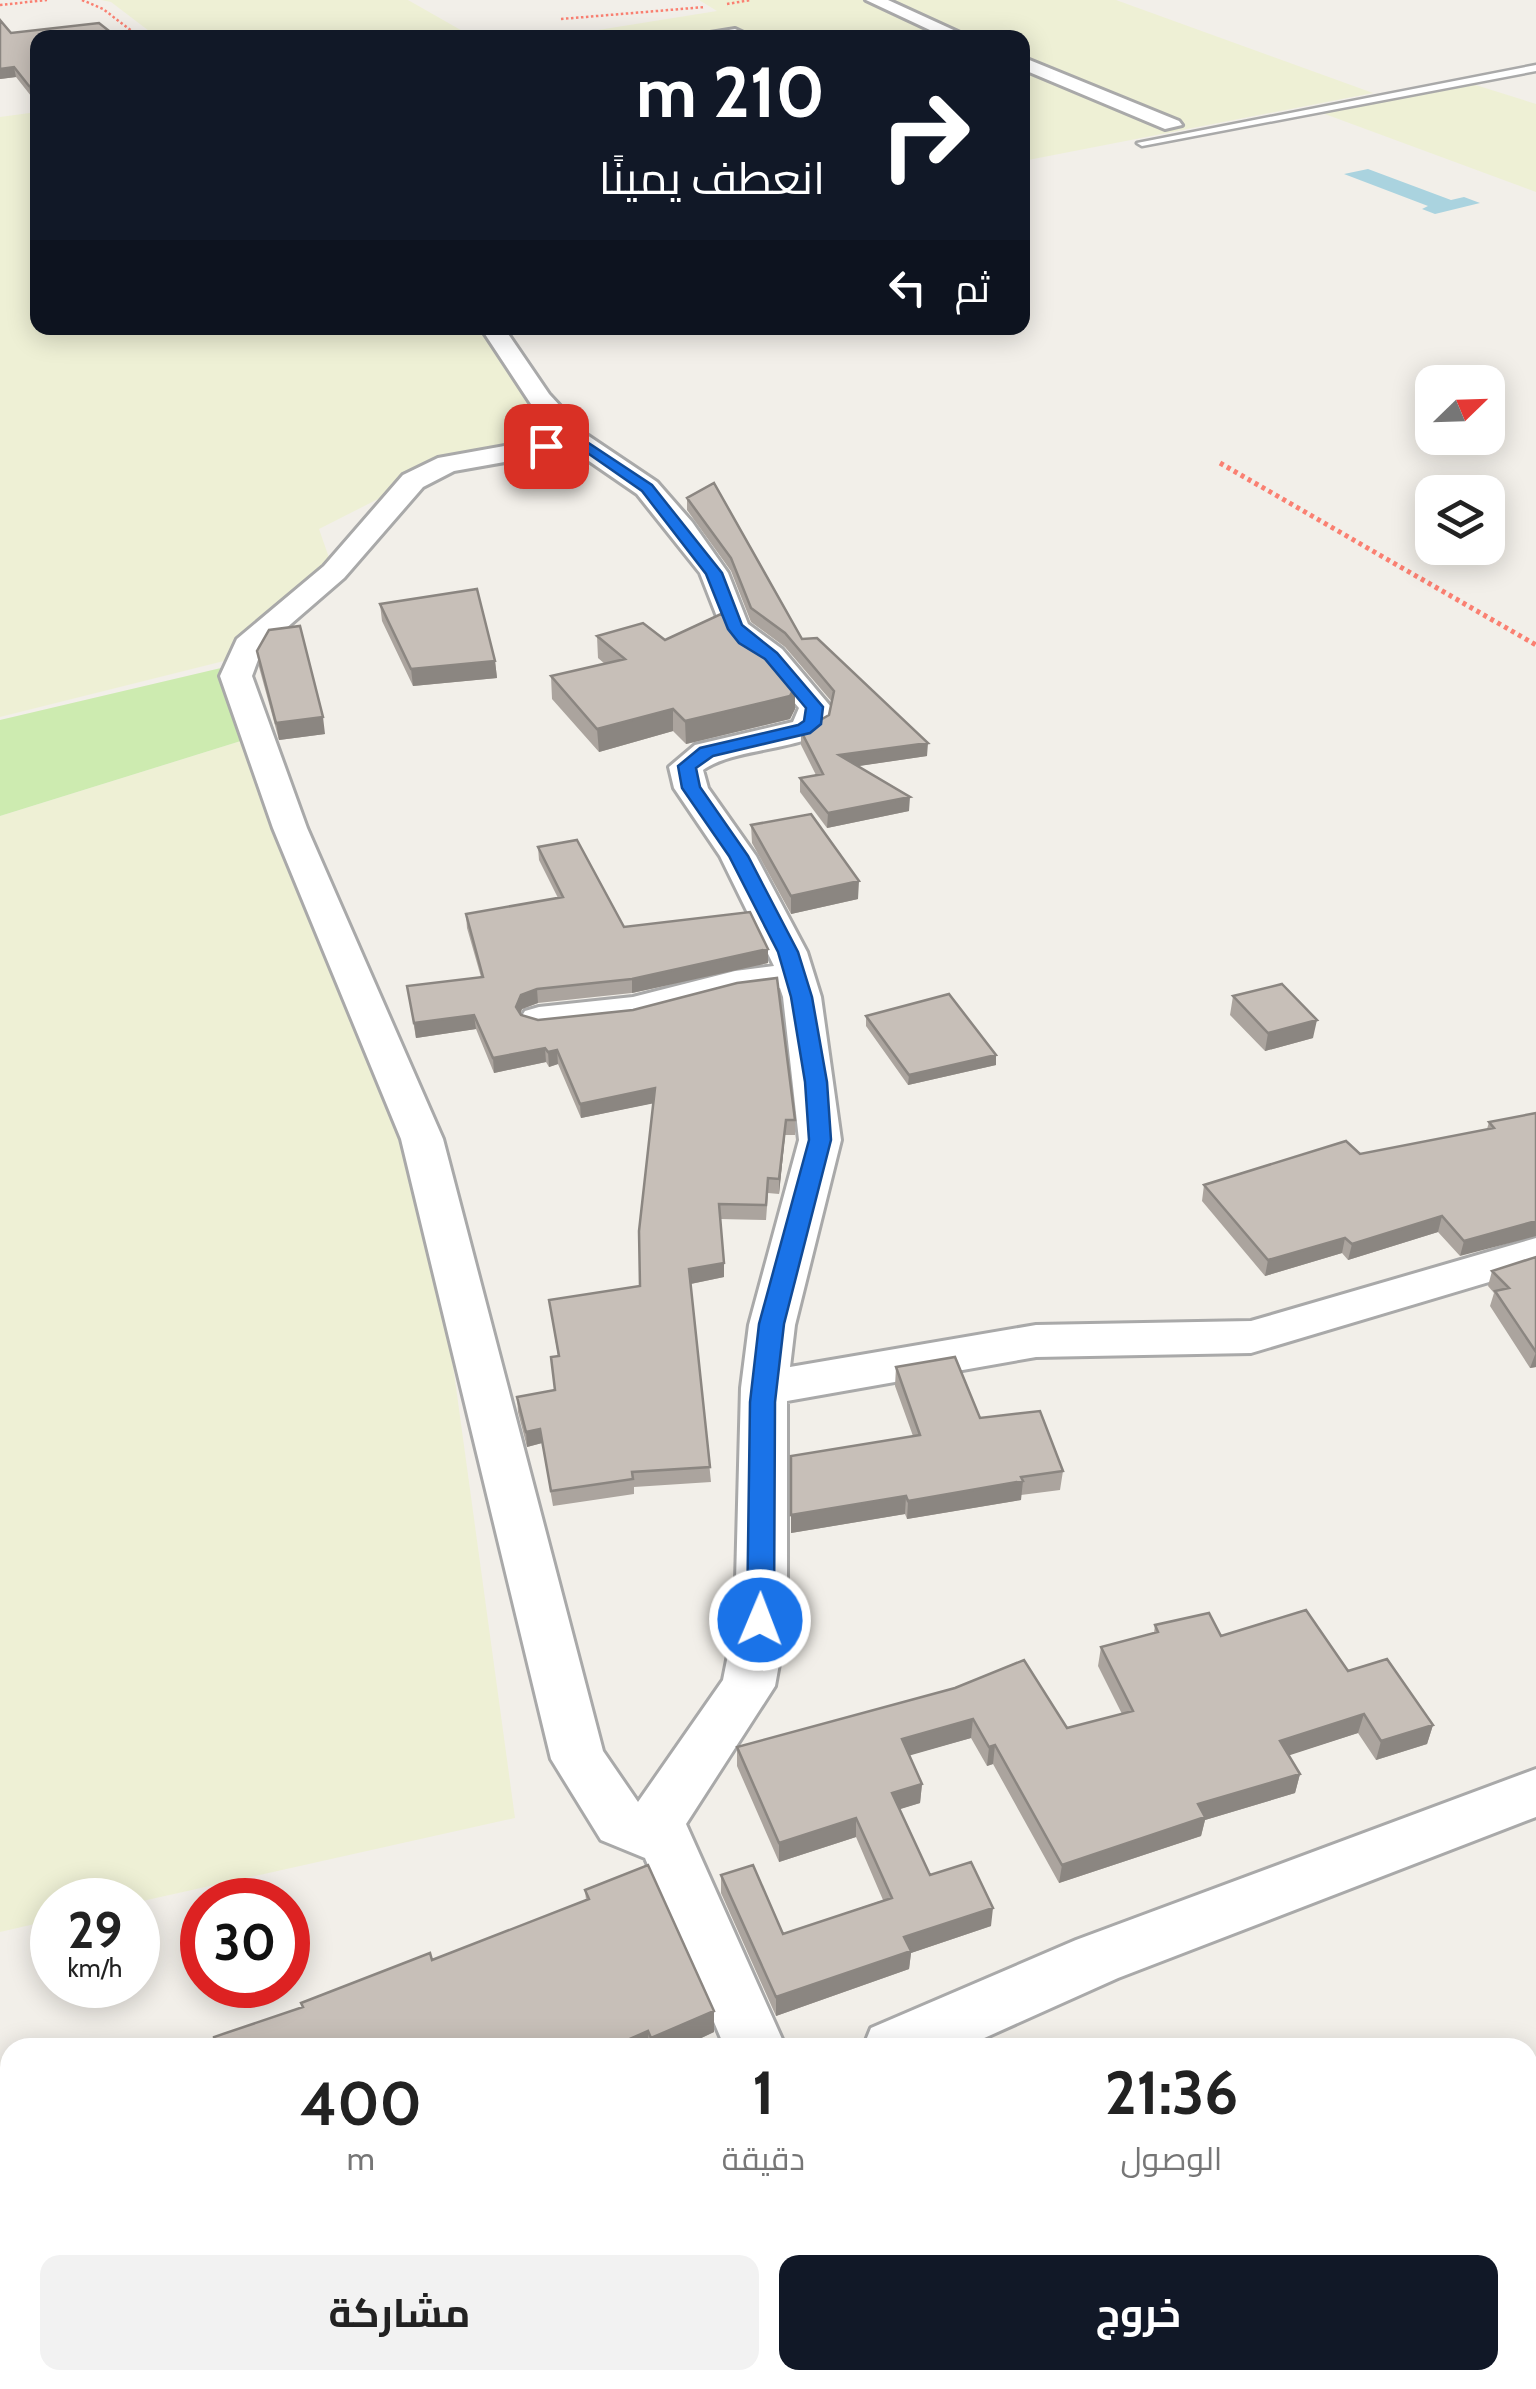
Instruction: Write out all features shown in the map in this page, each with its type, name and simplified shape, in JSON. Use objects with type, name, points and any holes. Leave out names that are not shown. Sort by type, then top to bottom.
[{"type":"street","points":[[874,0],[944,30]]},
{"type":"street","points":[[1030,65],[1172,125]]},
{"type":"street","points":[[498,335],[540,400],[578,440],[647,488],[714,573],[734,626],[745,639],[771,656],[815,707],[812,724],[804,729],[706,752],[686,766],[691,788],[738,856],[788,952],[816,1082],[820,1140],[772,1324],[764,1388],[760,1620],[748,1686],[657,1820],[752,2038]]},
{"type":"street","points":[[578,440],[447,464],[413,480],[334,572],[248,646],[240,656],[236,676],[290,828],[422,1139],[578,1758],[621,1824],[666,1841]]},
{"type":"street","points":[[538,1020],[633,1008],[736,982],[795,975]]},
{"type":"street","points":[[764,1388],[1036,1341],[1252,1337],[1536,1253]]},
{"type":"street","points":[[916,2038],[1097,1959],[1536,1792]]},
{"type":"lane","points":[[1142,143],[1536,68]]},
{"type":"path","points":[[0,5],[47,0]]},
{"type":"path","points":[[82,0],[103,8],[131,30]]},
{"type":"path","points":[[561,19],[666,13],[750,0]]},
{"type":"path","points":[[1220,463],[1536,645]]},
{"type":"green space","points":[[101,0],[408,0],[461,30],[148,30],[111,2]]},
{"type":"green space","points":[[699,0],[1116,0],[1373,93],[1030,160],[1030,30],[598,30],[717,11]]},
{"type":"green space","points":[[1466,82],[1536,104],[1536,192],[1314,110]]},
{"type":"green space","points":[[30,113],[30,335],[499,335],[578,441],[447,464],[319,529],[334,572],[240,657],[0,717],[0,117]]},
{"type":"green space","points":[[238,664],[257,736],[0,816],[0,720]]},
{"type":"green space","points":[[257,736],[422,1139],[515,1818],[246,1878],[180,1878],[180,1893],[160,1897],[160,1878],[30,1878],[30,1925],[0,1932],[0,816]]},
{"type":"water","points":[[1368,169],[1451,200],[1464,197],[1480,203],[1435,214],[1422,209],[1428,206],[1344,174]]},
{"type":"building","points":[[0,20],[11,33],[30,31],[30,86],[14,67],[0,69]]},
{"type":"building","points":[[99,23],[108,30],[37,30]]},
{"type":"building","points":[[714,483],[802,639],[817,638],[928,743],[839,755],[910,797],[828,813],[800,778],[823,774],[801,731],[829,715],[834,691],[785,633],[751,608],[731,558],[687,498]]},
{"type":"building","points":[[477,589],[495,661],[411,669],[380,604]]},
{"type":"building","points":[[721,614],[757,644],[795,686],[790,696],[685,721],[673,709],[597,729],[551,676],[625,659],[597,636],[643,623],[665,640]]},
{"type":"building","points":[[300,626],[323,717],[276,723],[257,651],[269,630]]},
{"type":"building","points":[[811,814],[859,881],[791,896],[751,825]]},
{"type":"building","points":[[577,840],[624,927],[750,912],[768,949],[632,979],[537,989],[521,995],[516,1007],[521,1015],[538,1020],[633,1010],[737,983],[777,978],[795,1120],[786,1120],[779,1179],[768,1178],[766,1205],[719,1204],[724,1263],[689,1269],[710,1467],[632,1472],[633,1479],[551,1491],[540,1429],[526,1432],[517,1397],[555,1390],[551,1357],[559,1356],[549,1300],[640,1286],[639,1231],[655,1088],[580,1104],[557,1050],[548,1052],[545,1048],[493,1058],[474,1015],[414,1023],[407,986],[483,977],[466,914],[563,897],[538,847]]},
{"type":"building","points":[[1282,984],[1317,1020],[1268,1033],[1233,996]]},
{"type":"building","points":[[949,994],[996,1055],[909,1075],[866,1016]]},
{"type":"building","points":[[1536,1113],[1536,1221],[1464,1241],[1442,1216],[1352,1244],[1345,1238],[1268,1260],[1204,1185],[1346,1141],[1360,1154],[1494,1128],[1489,1122]]},
{"type":"building","points":[[1536,1257],[1536,1352],[1495,1291],[1509,1288],[1492,1271]]},
{"type":"building","points":[[955,1357],[980,1418],[1040,1411],[1063,1471],[908,1501],[906,1496],[791,1515],[791,1456],[920,1435],[896,1367]]},
{"type":"building","points":[[1306,1610],[1348,1671],[1387,1659],[1433,1725],[1381,1741],[1364,1714],[1280,1741],[1300,1774],[1198,1804],[1205,1817],[1062,1865],[995,1745],[989,1747],[973,1719],[902,1739],[922,1784],[892,1793],[930,1875],[971,1862],[993,1908],[904,1937],[911,1951],[776,1997],[721,1875],[753,1865],[783,1934],[892,1898],[856,1818],[779,1843],[737,1747],[955,1688],[1024,1660],[1067,1728],[1133,1711],[1101,1647],[1158,1632],[1155,1625],[1209,1613],[1221,1636]]},
{"type":"building","points":[[648,1865],[714,2011],[651,2038],[648,2031],[632,2038],[214,2038],[310,2008],[310,2000],[430,1953],[432,1960],[589,1899],[585,1890]]},
{"type":"route","points":[[546,446],[578,440],[608,457],[647,488],[714,573],[734,626],[745,639],[771,656],[815,707],[812,724],[804,729],[706,752],[686,766],[691,788],[738,856],[788,952],[802,997],[816,1082],[820,1140],[772,1324],[762,1402],[760,1620]]}]
